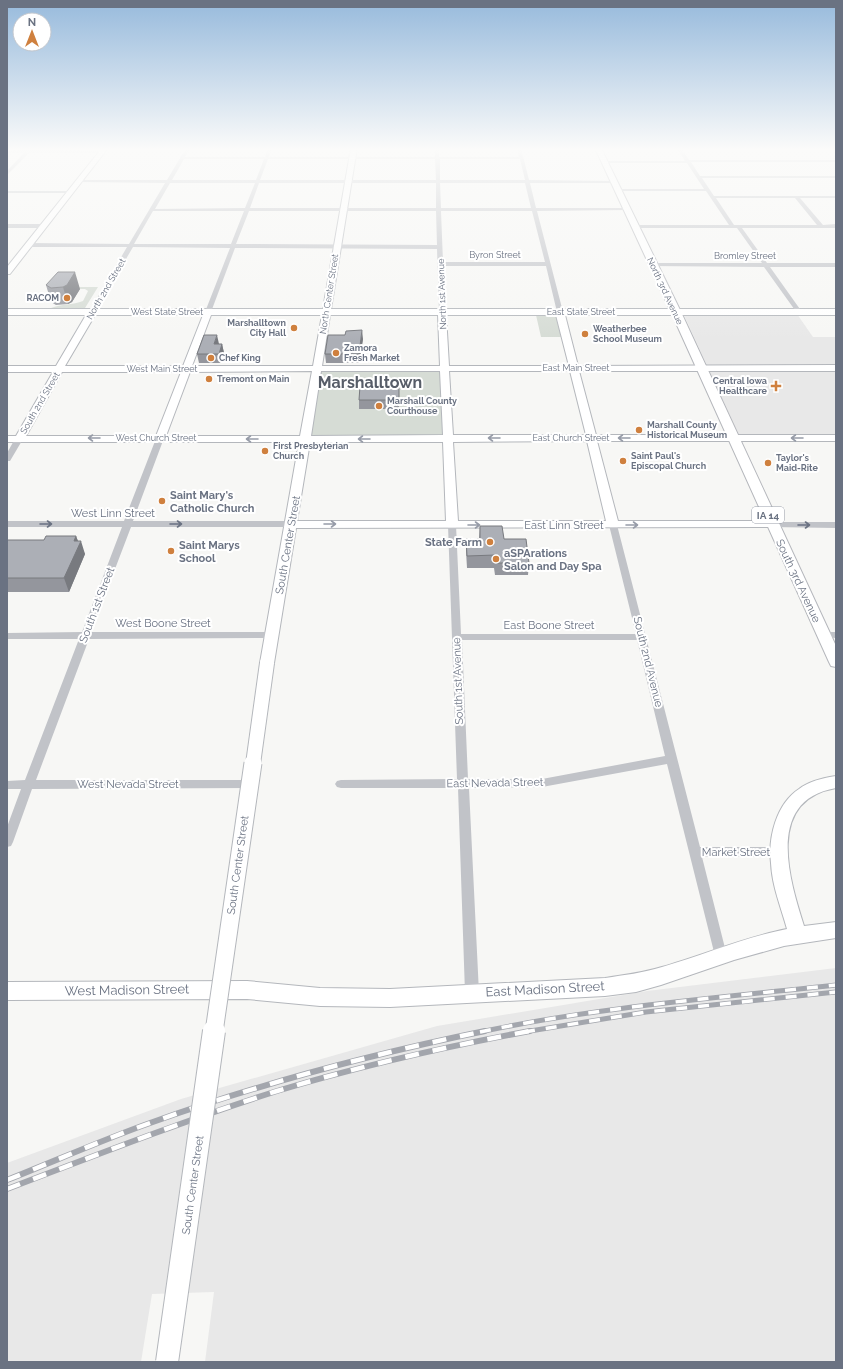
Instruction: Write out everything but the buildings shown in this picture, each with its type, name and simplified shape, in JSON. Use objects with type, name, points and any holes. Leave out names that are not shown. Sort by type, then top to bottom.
[{"type":"main road","name":"North 3rd Avenue","points":[[628,212],[701,368]]},
{"type":"main road","name":"South 3rd Avenue","points":[[701,368],[836,662]]},
{"type":"street","points":[[7,272],[10,265],[55,212]]},
{"type":"street","name":"North 2nd Street","points":[[60,369],[151,212]]},
{"type":"street","points":[[208,312],[245,212]]},
{"type":"street","name":"North Center Street","points":[[317,369],[344,212]]},
{"type":"street","name":"North 1st Avenue","points":[[439,212],[445,368]]},
{"type":"street","points":[[535,212],[560,312]]},
{"type":"street","points":[[724,212],[766,265],[799,312]]},
{"type":"street","points":[[810,212],[822,226]]},
{"type":"street","points":[[7,226],[44,226]]},
{"type":"street","points":[[636,227],[836,226]]},
{"type":"street","points":[[28,245],[440,247]]},
{"type":"street","name":"Byron Street","points":[[441,264],[549,264]]},
{"type":"street","name":"Bromley Street","points":[[654,265],[836,265]]},
{"type":"street","name":"West State Street","points":[[7,312],[326,311]]},
{"type":"street","name":"East State Street","points":[[326,311],[836,312]]},
{"type":"street","name":"South 1st Street","points":[[7,842],[208,312]]},
{"type":"street","name":"South 2nd Avenue","points":[[560,312],[720,956]]},
{"type":"street","name":"South 1st Avenue","points":[[445,368],[472,993]]},
{"type":"street","name":"East Main Street","points":[[317,369],[836,368]]},
{"type":"street","name":"West Main Street","points":[[7,369],[317,369]]},
{"type":"street","name":"South 2nd Street","points":[[7,459],[60,369]]},
{"type":"street","name":"South Center Street","points":[[167,1362],[267,663],[317,369]]},
{"type":"street","name":"East Church Street","points":[[305,439],[836,438]]},
{"type":"street","name":"West Church Street","points":[[7,439],[305,439]]},
{"type":"street","name":"West Linn Street","points":[[7,524],[291,524]]},
{"type":"street","name":"East Linn Street","points":[[291,524],[836,525]]},
{"type":"street","name":"West Boone Street","points":[[7,636],[272,635]]},
{"type":"street","points":[[823,635],[836,635]]},
{"type":"street","name":"East Boone Street","points":[[457,637],[641,637]]},
{"type":"street","name":"East Nevada Street","points":[[341,784],[542,783],[672,759]]},
{"type":"street","points":[[798,934],[782,885],[777,852],[784,822],[792,803],[806,791],[819,785],[836,782]]},
{"type":"street","name":"West Nevada Street","points":[[7,785],[250,784]]},
{"type":"street","name":"Market Street","points":[[695,852],[777,852]]},
{"type":"street","name":"East Madison Street","points":[[248,990],[320,997],[390,998],[635,983],[668,974],[752,945],[798,934],[836,930]]},
{"type":"street","name":"West Madison Street","points":[[7,991],[248,990]]},
{"type":"shaded area","points":[[73,287],[98,287],[85,308],[51,308],[83,301],[88,291],[85,289],[72,289]]},
{"type":"shaded area","points":[[556,314],[561,337],[541,337],[536,315]]},
{"type":"shaded area","name":"Central Iowa Healthcare","points":[[797,314],[813,337],[836,337],[836,435],[739,436],[684,315]]},
{"type":"shaded area","points":[[445,368],[448,439],[305,439],[317,369]]},
{"type":"shaded area","points":[[836,968],[836,1362],[205,1362],[214,1292],[152,1294],[141,1362],[7,1362],[7,1163],[181,1099],[437,1026],[647,991]]},
{"type":"railway","points":[[480,1032],[524,1023],[613,1010],[836,985]]},
{"type":"railway","points":[[530,1031],[646,1012],[836,992]]},
{"type":"railway","points":[[7,1180],[96,1143],[232,1095],[358,1060],[485,1031]]},
{"type":"railway","points":[[7,1189],[175,1126],[277,1091],[339,1073],[402,1058],[530,1031]]},
{"type":"railway","points":[[524,1032],[530,1031]]},
{"type":"place","name":"RACOM","points":[[67,298]]},
{"type":"place","name":"Marshalltown City Hall","points":[[294,328]]},
{"type":"place","name":"Weatherbee School Museum","points":[[585,334]]},
{"type":"place","name":"Zamora Fresh Market","points":[[336,353]]},
{"type":"place","name":"Chef King","points":[[211,358]]},
{"type":"place","name":"Tremont on Main","points":[[209,379]]},
{"type":"place","name":"Central Iowa Healthcare","points":[[776,386]]},
{"type":"place","name":"Marshall County Courthouse","points":[[379,406]]},
{"type":"place","name":"Marshall County Historical Museum","points":[[639,430]]},
{"type":"place","name":"First Presbyterian Church","points":[[265,451]]},
{"type":"place","name":"Saint Paul's Episcopal Church","points":[[623,461]]},
{"type":"place","name":"Taylor's Maid-Rite","points":[[768,463]]},
{"type":"place","name":"Saint Mary's Catholic Church","points":[[162,501]]},
{"type":"place","name":"State Farm","points":[[490,542]]},
{"type":"place","name":"Saint Marys School","points":[[171,551]]},
{"type":"place","name":"aSPArations Salon and Day Spa","points":[[496,559]]},
{"type":"district","name":"Marshalltown","points":[[370,382]]}]
